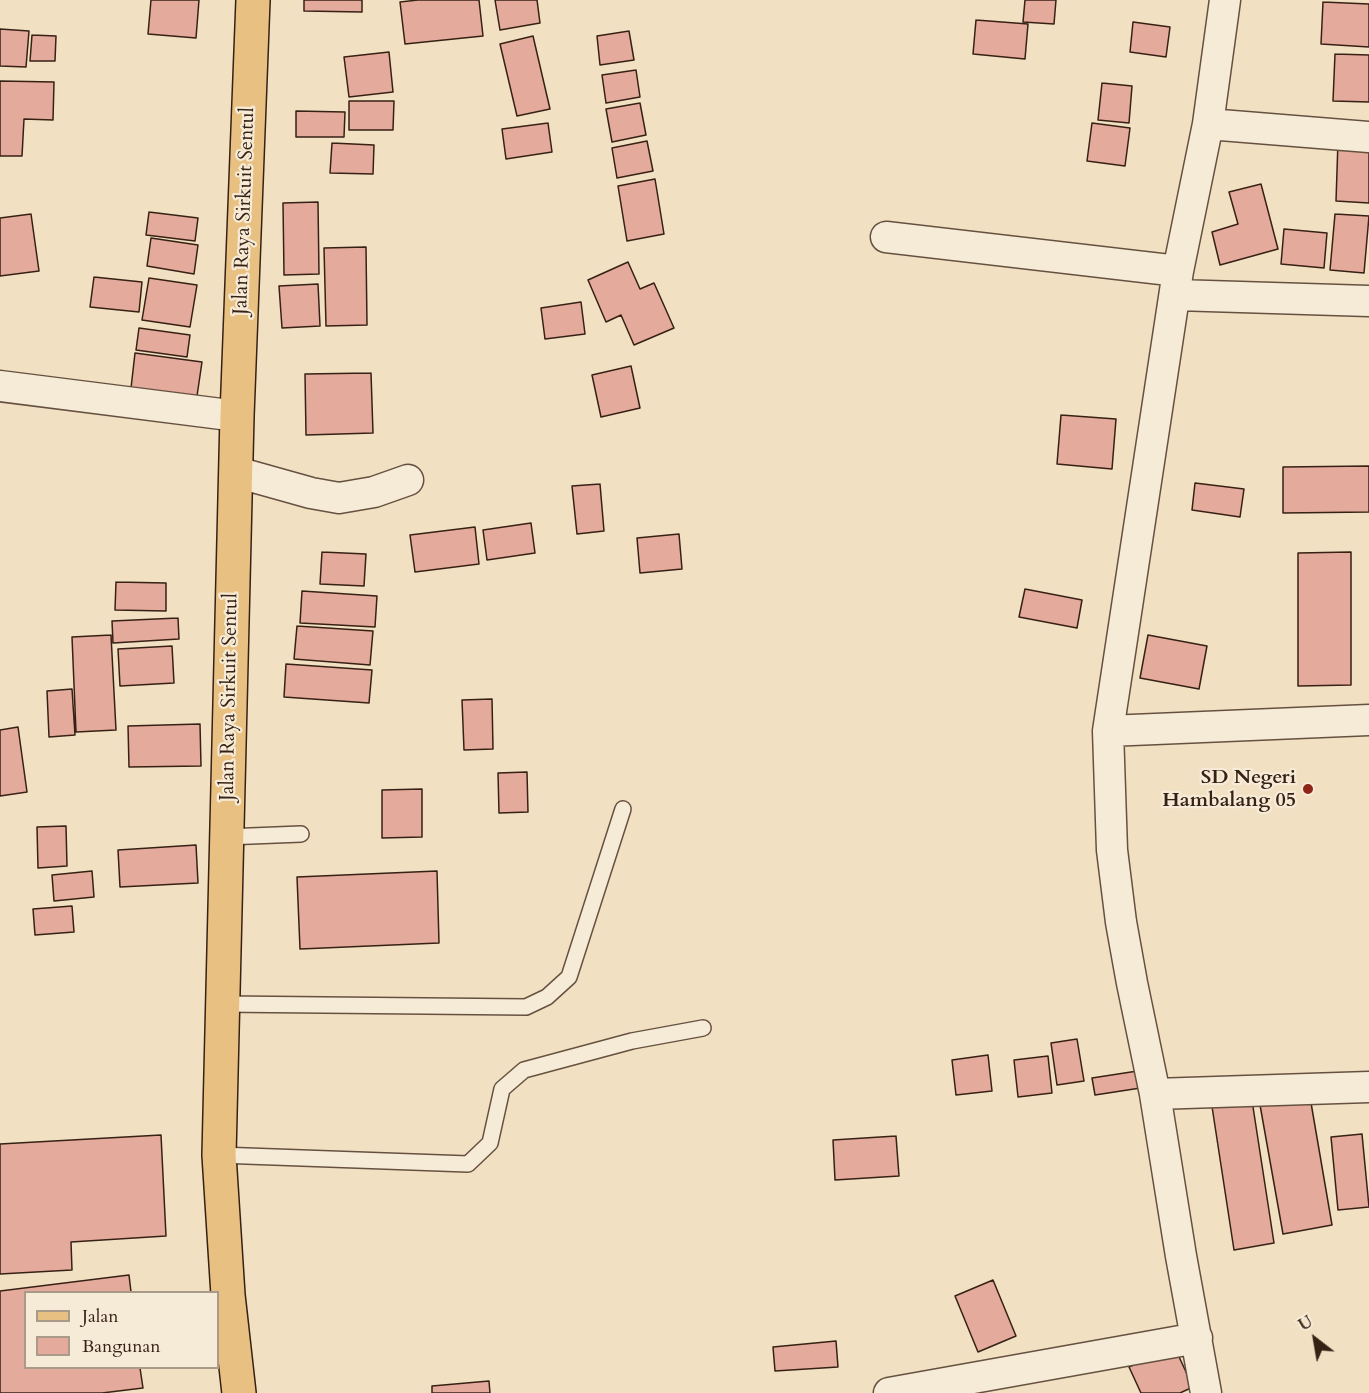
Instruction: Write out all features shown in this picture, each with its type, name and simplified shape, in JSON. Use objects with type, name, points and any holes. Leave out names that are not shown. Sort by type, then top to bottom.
[{"type":"main road","name":"Jalan Raya Sirkuit Sentul","points":[[239,1393],[228,1295],[219,1155],[237,416],[253,0]]},
{"type":"street","points":[[1206,1393],[1155,1094],[1132,983],[1112,850],[1108,731],[1177,283],[1208,124],[1225,0]]},
{"type":"street","points":[[1208,124],[1369,137]]},
{"type":"street","points":[[886,237],[1177,283],[1369,301]]},
{"type":"street","points":[[0,386],[237,416]]},
{"type":"street","points":[[236,472],[311,493],[339,498],[374,492],[408,480]]},
{"type":"street","points":[[1108,731],[1369,720]]},
{"type":"street","points":[[1155,1094],[1369,1087]]},
{"type":"street","points":[[889,1393],[1197,1338]]},
{"type":"lane","points":[[222,1004],[526,1007],[548,997],[569,977],[622,809]]},
{"type":"lane","points":[[226,837],[301,834]]},
{"type":"lane","points":[[219,1155],[468,1164],[490,1143],[502,1089],[525,1070],[632,1041],[703,1028]]},
{"type":"building","points":[[151,0],[199,0],[196,38],[148,34]]},
{"type":"building","points":[[304,0],[362,0],[362,12],[304,11]]},
{"type":"building","points":[[479,0],[483,36],[405,44],[400,2]]},
{"type":"building","points":[[495,0],[537,0],[540,23],[500,30]]},
{"type":"building","points":[[1025,0],[1056,0],[1054,24],[1023,22]]},
{"type":"building","points":[[1323,2],[1369,4],[1369,47],[1321,44]]},
{"type":"building","points":[[976,20],[1028,24],[1025,59],[973,54]]},
{"type":"building","points":[[1133,22],[1170,27],[1166,57],[1130,52]]},
{"type":"building","points":[[0,29],[29,31],[26,67],[0,66]]},
{"type":"building","points":[[629,31],[634,60],[600,65],[597,36]]},
{"type":"building","points":[[32,35],[56,36],[55,61],[30,61]]},
{"type":"building","points":[[533,36],[550,109],[517,116],[500,44]]},
{"type":"building","points":[[389,52],[393,92],[349,97],[344,57]]},
{"type":"building","points":[[1335,54],[1369,55],[1369,102],[1333,101]]},
{"type":"building","points":[[636,70],[640,97],[606,103],[602,75]]},
{"type":"building","points":[[0,81],[54,82],[53,120],[24,119],[22,156],[0,156]]},
{"type":"building","points":[[1102,83],[1132,86],[1129,123],[1098,120]]},
{"type":"building","points":[[349,101],[394,101],[393,130],[349,130]]},
{"type":"building","points":[[640,103],[646,135],[612,142],[606,109]]},
{"type":"building","points":[[296,111],[345,112],[344,137],[296,137]]},
{"type":"building","points":[[548,123],[552,152],[506,159],[502,129]]},
{"type":"building","points":[[1092,123],[1130,128],[1125,166],[1087,161]]},
{"type":"building","points":[[647,141],[653,171],[617,178],[612,148]]},
{"type":"building","points":[[1338,141],[1369,142],[1369,203],[1336,201]]},
{"type":"building","points":[[332,143],[374,145],[373,174],[330,173]]},
{"type":"building","points":[[655,179],[664,234],[627,241],[618,186]]},
{"type":"building","points":[[1261,184],[1278,249],[1220,265],[1212,232],[1238,224],[1229,192]]},
{"type":"building","points":[[318,202],[319,274],[284,275],[283,203]]},
{"type":"building","points":[[149,212],[198,218],[195,241],[146,235]]},
{"type":"building","points":[[31,214],[39,271],[0,276],[0,218]]},
{"type":"building","points":[[1335,214],[1369,216],[1364,273],[1330,270]]},
{"type":"building","points":[[1284,229],[1327,233],[1324,268],[1281,264]]},
{"type":"building","points":[[151,238],[198,245],[194,274],[147,266]]},
{"type":"building","points":[[366,247],[367,325],[326,326],[324,248]]},
{"type":"building","points":[[628,262],[640,289],[654,283],[674,328],[634,345],[621,315],[606,322],[588,280]]},
{"type":"building","points":[[94,277],[142,282],[139,312],[90,307]]},
{"type":"building","points":[[149,278],[197,285],[190,327],[142,320]]},
{"type":"building","points":[[318,284],[320,326],[282,328],[279,286]]},
{"type":"building","points":[[581,302],[585,334],[545,339],[541,308]]},
{"type":"building","points":[[139,328],[190,335],[187,357],[136,350]]},
{"type":"building","points":[[135,353],[202,362],[197,396],[131,388]]},
{"type":"building","points":[[631,366],[640,408],[601,417],[592,375]]},
{"type":"building","points":[[371,373],[373,433],[306,435],[305,374]]},
{"type":"building","points":[[1061,415],[1116,419],[1112,469],[1057,464]]},
{"type":"building","points":[[1369,466],[1369,512],[1283,513],[1283,467]]},
{"type":"building","points":[[1195,483],[1244,489],[1240,517],[1192,510]]},
{"type":"building","points":[[600,484],[604,531],[577,534],[572,486]]},
{"type":"building","points":[[531,523],[535,553],[487,560],[483,530]]},
{"type":"building","points":[[475,527],[479,564],[415,572],[410,535]]},
{"type":"building","points":[[679,534],[682,569],[640,573],[637,538]]},
{"type":"building","points":[[322,552],[366,554],[364,586],[320,584]]},
{"type":"building","points":[[1351,552],[1351,685],[1298,686],[1298,553]]},
{"type":"building","points":[[116,582],[166,583],[166,611],[115,610]]},
{"type":"building","points":[[1025,589],[1082,600],[1077,628],[1019,617]]},
{"type":"building","points":[[302,591],[377,596],[375,627],[300,623]]},
{"type":"building","points":[[178,618],[179,639],[113,643],[112,621]]},
{"type":"building","points":[[297,626],[373,631],[370,665],[294,659]]},
{"type":"building","points":[[111,635],[116,730],[76,732],[72,637]]},
{"type":"building","points":[[1148,635],[1207,646],[1199,689],[1140,678]]},
{"type":"building","points":[[172,646],[174,683],[120,686],[118,649]]},
{"type":"building","points":[[286,664],[372,670],[369,703],[284,697]]},
{"type":"building","points":[[72,689],[75,735],[49,737],[47,691]]},
{"type":"building","points":[[492,699],[493,749],[464,750],[462,700]]},
{"type":"building","points":[[200,724],[201,766],[129,767],[128,726]]},
{"type":"building","points":[[18,727],[27,792],[0,796],[0,730]]},
{"type":"building","points":[[527,772],[528,812],[499,813],[498,773]]},
{"type":"building","points":[[422,789],[422,837],[382,838],[382,790]]},
{"type":"building","points":[[66,826],[67,866],[38,868],[37,827]]},
{"type":"building","points":[[196,845],[198,883],[120,887],[118,850]]},
{"type":"building","points":[[92,871],[94,897],[54,901],[52,875]]},
{"type":"building","points":[[437,871],[439,943],[300,949],[297,877]]},
{"type":"building","points":[[72,906],[74,932],[35,935],[33,909]]},
{"type":"building","points":[[1077,1039],[1084,1081],[1057,1085],[1051,1043]]},
{"type":"building","points":[[988,1055],[992,1091],[956,1095],[952,1060]]},
{"type":"building","points":[[1048,1056],[1052,1093],[1018,1097],[1014,1060]]},
{"type":"building","points":[[1144,1070],[1147,1087],[1095,1095],[1092,1078]]},
{"type":"building","points":[[1251,1094],[1274,1243],[1234,1250],[1211,1100]]},
{"type":"building","points":[[1310,1097],[1332,1225],[1283,1234],[1260,1105]]},
{"type":"building","points":[[1362,1134],[1369,1207],[1338,1210],[1331,1137]]},
{"type":"building","points":[[161,1135],[166,1236],[71,1242],[72,1270],[0,1274],[0,1144]]},
{"type":"building","points":[[896,1136],[899,1176],[835,1180],[833,1140]]},
{"type":"building","points":[[129,1275],[131,1291],[24,1291],[24,1369],[140,1369],[143,1388],[102,1393],[0,1393],[0,1291]]},
{"type":"building","points":[[993,1280],[1016,1336],[978,1352],[955,1296]]},
{"type":"building","points":[[836,1341],[838,1367],[775,1371],[773,1347]]},
{"type":"building","points":[[1174,1346],[1193,1387],[1180,1393],[1141,1393],[1129,1367]]},
{"type":"building","points":[[489,1381],[490,1393],[432,1393],[432,1386]]},
{"type":"place","name":"SD Negeri Hambalang 05","points":[[1308,789]]}]
